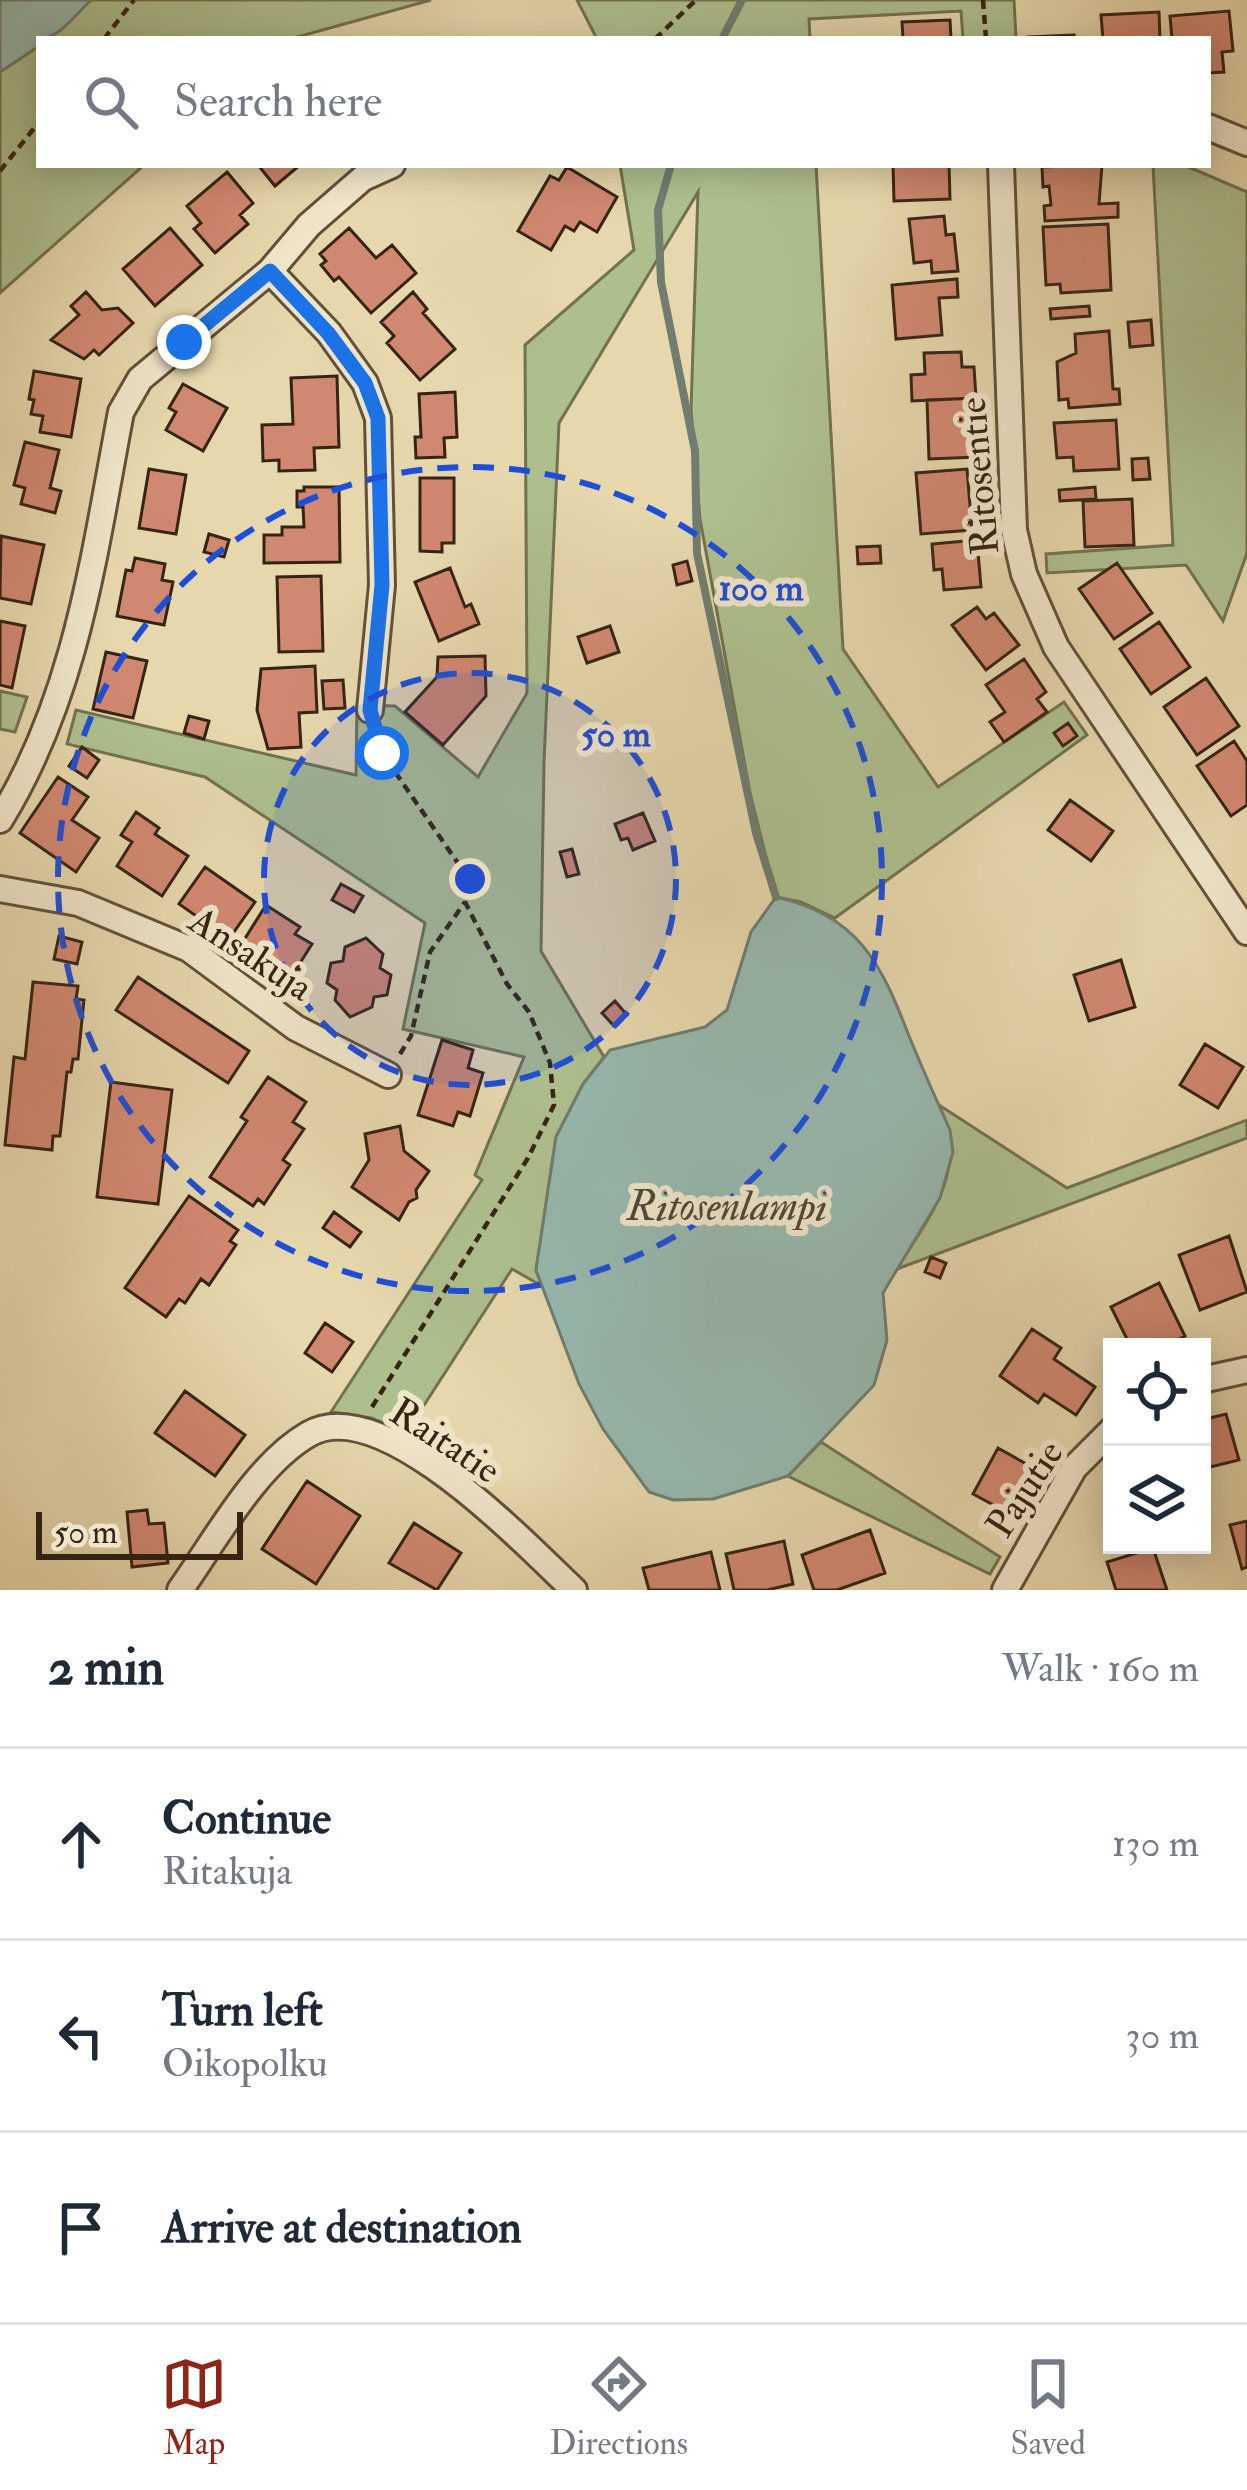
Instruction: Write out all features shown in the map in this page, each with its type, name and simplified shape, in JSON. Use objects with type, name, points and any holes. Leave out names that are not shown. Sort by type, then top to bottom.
[{"type":"street","points":[[1211,128],[1247,143]]},
{"type":"street","points":[[0,820],[48,728],[67,679],[122,412],[140,379],[270,271],[309,225],[363,178],[385,168]]},
{"type":"street","name":"Ritosentie","points":[[1001,168],[1014,530],[1024,574],[1056,646],[1247,932]]},
{"type":"street","points":[[270,271],[341,350],[365,383],[378,418],[382,585],[370,710]]},
{"type":"street","name":"Ansakuja","points":[[0,890],[78,903],[189,949],[296,1028],[388,1075]]},
{"type":"street","points":[[1211,1378],[1247,1370]]},
{"type":"street","name":"Raitatie","points":[[181,1590],[263,1474],[285,1450],[327,1426],[359,1427],[396,1442],[514,1532],[574,1590]]},
{"type":"street","name":"Pajutie","points":[[1005,1590],[1074,1468],[1103,1439]]},
{"type":"path","points":[[106,36],[134,0]]},
{"type":"path","points":[[658,36],[696,0]]},
{"type":"path","points":[[983,0],[986,36]]},
{"type":"path","points":[[0,171],[36,126]]},
{"type":"path","points":[[359,1427],[528,1158],[554,1105],[550,1063],[529,1012],[507,983],[465,902],[464,872],[382,753],[370,710]]},
{"type":"path","points":[[388,1075],[411,1036],[430,952],[465,902]]},
{"type":"green space","points":[[91,0],[431,0],[301,36],[51,36]]},
{"type":"green space","points":[[577,0],[1014,0],[1016,36],[963,36],[961,11],[809,19],[810,36],[595,36]]},
{"type":"green space","points":[[36,48],[36,168],[141,168],[0,293],[0,72]]},
{"type":"green space","points":[[620,168],[816,168],[843,649],[938,787],[1064,702],[1087,735],[835,918],[801,902],[776,897],[750,793],[700,519],[691,410],[698,192],[559,423],[541,951],[604,1057],[583,1084],[556,1137],[536,1270],[542,1286],[512,1269],[406,1433],[371,1418],[331,1412],[482,1180],[475,1175],[524,1057],[403,1029],[425,923],[205,777],[67,744],[76,710],[356,775],[357,705],[395,706],[478,777],[527,693],[525,345],[634,250]]},
{"type":"green space","points":[[1153,168],[1191,168],[1247,192],[1247,553],[1223,621],[1186,565],[1047,573],[1046,554],[1173,545]]},
{"type":"green space","points":[[0,691],[27,697],[15,732],[0,729]]},
{"type":"green space","points":[[939,1105],[1067,1188],[1247,1120],[1247,1138],[897,1269],[933,1210],[948,1172],[950,1151]]},
{"type":"green space","points":[[821,1442],[1000,1557],[990,1574],[788,1476]]},
{"type":"water","points":[[0,0],[91,0],[61,30],[36,36],[36,48],[0,72]]},
{"type":"water","name":"Ritosenlampi","points":[[776,897],[827,916],[863,946],[899,1010],[950,1130],[953,1152],[940,1198],[883,1293],[887,1340],[874,1385],[788,1476],[713,1499],[673,1500],[649,1492],[603,1429],[579,1384],[536,1270],[556,1137],[583,1084],[610,1050],[705,1027],[727,1010],[751,932]]},
{"type":"building","points":[[1229,11],[1233,51],[1222,52],[1224,72],[1211,73],[1211,36],[1172,36],[1170,16]]},
{"type":"building","points":[[1159,12],[1160,36],[1103,36],[1101,15]]},
{"type":"building","points":[[950,20],[951,36],[903,36],[902,22]]},
{"type":"building","points":[[260,168],[296,168],[275,186]]},
{"type":"building","points":[[569,168],[617,197],[597,232],[580,222],[574,231],[565,226],[551,250],[518,231],[550,176],[559,180]]},
{"type":"building","points":[[893,168],[949,168],[950,199],[894,201]]},
{"type":"building","points":[[1042,168],[1102,168],[1099,204],[1118,203],[1118,217],[1045,221],[1044,206],[1051,205],[1049,186],[1043,187]]},
{"type":"building","points":[[227,172],[253,203],[240,215],[248,224],[215,253],[194,229],[201,223],[187,206]]},
{"type":"building","points":[[944,216],[946,235],[954,234],[958,271],[932,273],[931,261],[914,263],[909,219]]},
{"type":"building","points":[[1108,224],[1111,290],[1061,293],[1060,284],[1046,285],[1043,227]]},
{"type":"building","points":[[170,228],[202,265],[155,306],[123,269]]},
{"type":"building","points":[[349,228],[376,258],[392,245],[416,273],[371,313],[339,277],[334,281],[321,265],[326,261],[320,254]]},
{"type":"building","points":[[957,279],[958,297],[939,298],[942,335],[896,339],[892,285]]},
{"type":"building","points":[[86,292],[102,310],[118,308],[133,323],[99,355],[94,350],[84,359],[51,340],[79,315],[71,306]]},
{"type":"building","points":[[413,292],[427,309],[423,313],[455,349],[420,380],[387,343],[394,336],[381,322]]},
{"type":"building","points":[[1089,306],[1090,316],[1051,319],[1050,309]]},
{"type":"building","points":[[1151,320],[1153,345],[1130,347],[1128,322]]},
{"type":"building","points":[[1109,331],[1113,389],[1119,389],[1120,404],[1069,408],[1068,399],[1059,400],[1057,362],[1076,353],[1075,334]]},
{"type":"building","points":[[961,352],[962,367],[974,367],[976,398],[912,401],[911,375],[925,374],[924,353]]},
{"type":"building","points":[[34,371],[81,379],[71,437],[40,432],[43,416],[31,414],[34,400],[29,399]]},
{"type":"building","points":[[337,376],[339,447],[314,448],[315,470],[279,471],[279,460],[263,461],[262,425],[293,424],[291,378]]},
{"type":"building","points":[[183,384],[227,408],[203,451],[166,430],[176,412],[169,408]]},
{"type":"building","points":[[455,392],[457,437],[444,438],[445,457],[416,458],[415,437],[421,437],[419,394]]},
{"type":"building","points":[[976,398],[978,457],[929,459],[927,400]]},
{"type":"building","points":[[1116,420],[1119,469],[1074,471],[1073,457],[1057,458],[1054,423]]},
{"type":"building","points":[[25,442],[59,450],[50,488],[61,491],[55,513],[21,504],[25,488],[14,485]]},
{"type":"building","points":[[1148,458],[1150,479],[1133,480],[1132,459]]},
{"type":"building","points":[[149,469],[186,475],[176,534],[139,528]]},
{"type":"building","points":[[967,469],[972,530],[921,534],[916,473]]},
{"type":"building","points":[[420,478],[454,478],[454,543],[442,543],[442,552],[420,551]]},
{"type":"building","points":[[339,487],[340,562],[264,563],[264,535],[282,535],[282,527],[304,527],[297,491]]},
{"type":"building","points":[[1095,487],[1096,499],[1060,501],[1059,490]]},
{"type":"building","points":[[1132,499],[1134,545],[1085,547],[1083,501]]},
{"type":"building","points":[[209,534],[229,540],[224,557],[204,552]]},
{"type":"building","points":[[1,536],[44,545],[31,604],[0,598]]},
{"type":"building","points":[[977,540],[981,587],[944,590],[942,569],[934,570],[932,544]]},
{"type":"building","points":[[880,546],[881,563],[858,564],[857,547]]},
{"type":"building","points":[[135,558],[165,564],[162,580],[173,582],[164,625],[117,616],[126,570],[132,571]]},
{"type":"building","points":[[687,561],[692,581],[677,585],[673,565]]},
{"type":"building","points":[[1117,563],[1152,613],[1114,639],[1079,589]]},
{"type":"building","points":[[450,568],[465,607],[471,604],[479,624],[439,641],[415,582]]},
{"type":"building","points":[[321,576],[323,651],[279,652],[277,577]]},
{"type":"building","points":[[977,607],[986,619],[994,613],[1019,645],[986,670],[952,625]]},
{"type":"building","points":[[0,621],[25,626],[12,688],[0,685]]},
{"type":"building","points":[[1159,622],[1190,667],[1151,694],[1120,649]]},
{"type":"building","points":[[610,626],[619,652],[587,663],[578,637]]},
{"type":"building","points":[[106,652],[147,661],[133,718],[93,709]]},
{"type":"building","points":[[485,656],[486,696],[443,745],[405,712],[437,677],[438,657]]},
{"type":"building","points":[[1024,659],[1046,692],[1037,699],[1047,712],[1004,742],[990,722],[1005,712],[986,685]]},
{"type":"building","points":[[315,666],[317,712],[299,713],[301,747],[268,749],[257,710],[261,669]]},
{"type":"building","points":[[1206,678],[1239,726],[1197,755],[1164,707]]},
{"type":"building","points":[[343,680],[345,708],[324,709],[322,681]]},
{"type":"building","points":[[189,716],[209,721],[204,739],[184,733]]},
{"type":"building","points":[[1068,723],[1077,736],[1063,746],[1054,733]]},
{"type":"building","points":[[1234,741],[1247,761],[1247,805],[1231,816],[1197,766]]},
{"type":"building","points":[[82,747],[99,760],[87,778],[69,766]]},
{"type":"building","points":[[58,777],[88,797],[72,820],[99,838],[76,872],[20,833]]},
{"type":"building","points":[[1070,800],[1113,831],[1091,861],[1048,830]]},
{"type":"building","points":[[136,812],[159,828],[155,834],[188,856],[162,896],[117,866],[132,842],[121,835]]},
{"type":"building","points":[[643,813],[655,841],[633,850],[628,838],[621,840],[615,824]]},
{"type":"building","points":[[572,849],[579,874],[567,877],[560,852]]},
{"type":"building","points":[[205,867],[255,902],[229,939],[179,904]]},
{"type":"building","points":[[341,884],[363,896],[354,912],[332,900]]},
{"type":"building","points":[[266,905],[300,927],[295,934],[312,944],[290,979],[239,948]]},
{"type":"building","points":[[59,936],[82,942],[77,964],[54,959]]},
{"type":"building","points":[[366,938],[383,954],[380,968],[391,975],[387,995],[374,997],[372,1007],[350,1017],[335,1000],[337,990],[327,983],[331,963],[343,961],[345,947]]},
{"type":"building","points":[[1121,960],[1135,1007],[1089,1021],[1074,975]]},
{"type":"building","points":[[138,977],[249,1051],[228,1083],[116,1010]]},
{"type":"building","points":[[33,982],[78,986],[76,999],[84,1000],[78,1059],[73,1059],[71,1072],[67,1072],[60,1136],[53,1136],[52,1150],[5,1145],[14,1057],[25,1059]]},
{"type":"building","points":[[615,1001],[627,1015],[614,1026],[602,1013]]},
{"type":"building","points":[[442,1040],[473,1050],[468,1068],[483,1073],[470,1116],[458,1112],[453,1126],[418,1115]]},
{"type":"building","points":[[1205,1044],[1243,1067],[1218,1108],[1180,1085]]},
{"type":"building","points":[[268,1077],[306,1102],[293,1122],[304,1129],[283,1160],[290,1165],[264,1204],[258,1199],[253,1206],[210,1177],[247,1121],[241,1117]]},
{"type":"building","points":[[111,1082],[172,1090],[158,1204],[97,1197]]},
{"type":"building","points":[[400,1126],[404,1151],[429,1171],[416,1190],[417,1198],[409,1202],[399,1220],[352,1187],[369,1160],[365,1134]]},
{"type":"building","points":[[189,1196],[238,1230],[230,1241],[236,1245],[209,1285],[201,1279],[185,1303],[179,1299],[166,1317],[125,1288]]},
{"type":"building","points":[[334,1212],[361,1232],[350,1247],[323,1228]]},
{"type":"building","points":[[1229,1236],[1247,1292],[1200,1310],[1179,1255]]},
{"type":"building","points":[[931,1257],[946,1263],[940,1278],[925,1272]]},
{"type":"building","points":[[1159,1283],[1185,1336],[1126,1338],[1111,1307]]},
{"type":"building","points":[[325,1323],[353,1342],[332,1372],[305,1353]]},
{"type":"building","points":[[1032,1329],[1061,1348],[1054,1359],[1095,1387],[1076,1415],[1044,1394],[1038,1403],[1000,1376]]},
{"type":"building","points":[[185,1391],[245,1435],[215,1476],[155,1433]]},
{"type":"building","points":[[1226,1414],[1239,1460],[1211,1467],[1211,1418]]},
{"type":"building","points":[[998,1448],[1037,1470],[1012,1515],[973,1494]]},
{"type":"building","points":[[307,1481],[360,1516],[316,1584],[262,1549]]},
{"type":"building","points":[[147,1510],[149,1524],[164,1523],[168,1563],[132,1567],[127,1512]]},
{"type":"building","points":[[1247,1521],[1247,1567],[1242,1569],[1230,1525]]},
{"type":"building","points":[[414,1523],[461,1553],[437,1590],[389,1563]]},
{"type":"building","points":[[870,1530],[885,1573],[837,1590],[814,1590],[802,1555]]},
{"type":"building","points":[[784,1541],[793,1584],[734,1590],[726,1554]]},
{"type":"building","points":[[711,1552],[720,1590],[649,1590],[643,1568]]},
{"type":"building","points":[[1155,1554],[1167,1590],[1116,1590],[1107,1562]]},
{"type":"waterway","points":[[724,36],[742,0]]},
{"type":"waterway","points":[[670,168],[658,210],[661,282],[695,451],[697,553],[756,833],[776,897]]},
{"type":"route","points":[[184,342],[270,271],[328,333],[365,383],[378,418],[382,585],[370,710],[382,753]]}]
